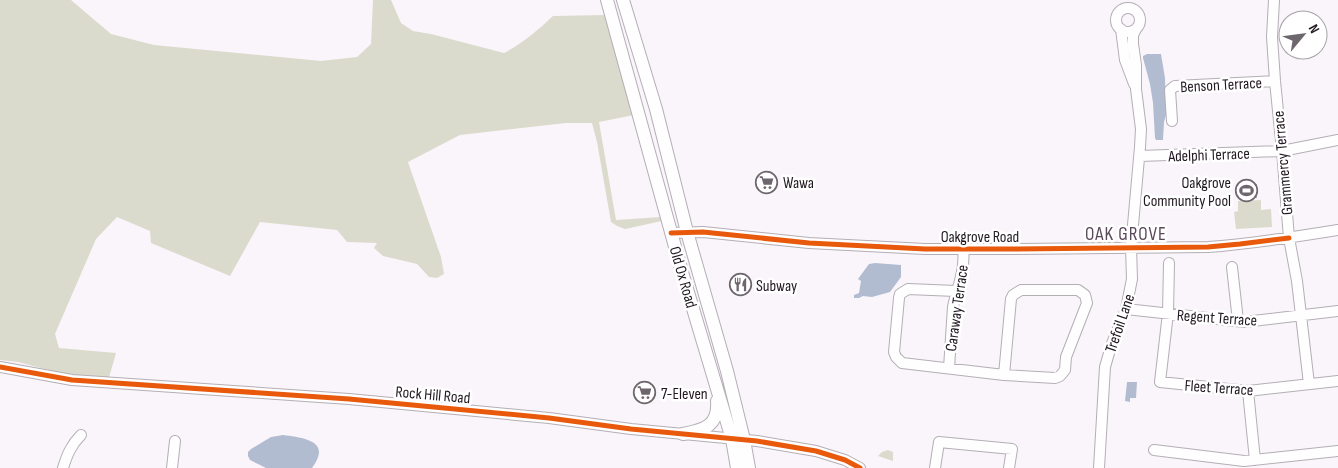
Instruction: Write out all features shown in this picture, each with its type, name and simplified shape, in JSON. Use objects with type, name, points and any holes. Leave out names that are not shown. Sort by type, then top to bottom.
[{"type":"main road","name":"Old Ox Road","points":[[607,0],[716,389],[749,468]]},
{"type":"main road","name":"Old Ox Road","points":[[623,0],[656,109],[729,380],[738,439],[737,468]]},
{"type":"main road","points":[[683,434],[701,430],[712,423],[717,412],[716,389]]},
{"type":"street","name":"Grammercy Terrace","points":[[1274,0],[1272,37],[1289,238],[1297,281],[1309,384]]},
{"type":"street","name":"Trefoil Lane","points":[[1099,468],[1105,367],[1126,308],[1132,279],[1131,247],[1140,156],[1141,129],[1136,89],[1133,35],[1140,23],[1140,19],[1137,12],[1129,4],[1120,12],[1117,23],[1121,29],[1126,60],[1136,89]]},
{"type":"street","points":[[1121,29],[1128,32],[1136,29]]},
{"type":"street","name":"Benson Terrace","points":[[1172,121],[1170,90],[1175,86],[1275,81]]},
{"type":"street","name":"Adelphi Terrace","points":[[1140,156],[1282,151],[1338,140]]},
{"type":"street","name":"Oakgrove Road","points":[[672,233],[708,232],[810,243],[926,249],[1008,249],[1208,247],[1289,238],[1338,230]]},
{"type":"street","name":"Caraway Terrace","points":[[948,368],[953,307],[961,278],[964,248]]},
{"type":"street","points":[[1168,313],[1169,263]]},
{"type":"street","points":[[1232,267],[1238,321]]},
{"type":"street","points":[[956,291],[908,289],[904,291],[899,298],[894,352],[899,361],[1004,375],[1055,378],[1060,376],[1065,370],[1066,357],[1087,299],[1078,290],[1021,290],[1013,295],[1004,375]]},
{"type":"street","name":"Regent Terrace","points":[[1126,308],[1244,322],[1338,312]]},
{"type":"street","name":"Fleet Terrace","points":[[1168,313],[1160,382],[1248,391],[1338,381]]},
{"type":"street","name":"Rock Hill Road","points":[[0,367],[72,380],[349,399],[549,418],[631,429],[738,439],[816,451],[845,460],[860,468]]},
{"type":"street","points":[[1248,391],[1255,460]]},
{"type":"street","points":[[63,468],[69,450],[81,435]]},
{"type":"street","points":[[172,468],[175,441]]},
{"type":"street","points":[[935,468],[939,442],[1012,449],[1009,468]]},
{"type":"street","points":[[1154,450],[1244,461],[1338,451]]},
{"type":"shaded area","points":[[0,0],[71,0],[111,34],[154,45],[321,61],[357,57],[371,44],[373,0],[391,0],[401,23],[413,31],[504,53],[530,36],[553,16],[605,15],[634,115],[599,122],[616,220],[661,217],[662,221],[625,229],[611,222],[592,123],[566,123],[460,135],[408,162],[441,257],[444,274],[437,278],[429,277],[417,264],[383,256],[374,248],[377,243],[347,242],[337,230],[260,222],[230,276],[151,243],[150,231],[117,217],[96,239],[55,334],[59,348],[116,353],[108,381],[83,379],[18,362],[0,360]]},
{"type":"shaded area","points":[[1261,200],[1261,210],[1271,209],[1272,227],[1236,229],[1234,212],[1238,211],[1238,201]]},
{"type":"shaded area","points":[[888,450],[893,452],[893,461],[878,456]]},
{"type":"water","points":[[1147,54],[1161,54],[1165,78],[1166,115],[1163,140],[1156,140],[1155,138],[1153,103],[1143,58]]},
{"type":"water","name":"Oakgrove Community Pool","points":[[1257,184],[1257,198],[1254,196],[1237,197],[1236,185]]},
{"type":"water","points":[[869,264],[901,265],[901,277],[890,292],[872,297],[854,298],[854,295],[859,293],[861,281],[858,279]]},
{"type":"water","points":[[1127,382],[1137,382],[1136,398],[1130,398],[1130,402],[1125,401]]},
{"type":"water","points":[[283,435],[307,440],[317,446],[319,452],[312,468],[266,468],[250,460],[248,452],[251,449],[271,437]]},
{"type":"cycle path","points":[[671,233],[703,232],[809,243],[925,249],[1208,247],[1289,238]]},
{"type":"cycle path","points":[[0,367],[72,380],[349,399],[549,418],[631,429],[757,441],[816,451],[845,460],[860,468]]},
{"type":"place","name":"Wawa","points":[[767,182]]},
{"type":"place","name":"Oakgrove Community Pool","points":[[1247,191]]},
{"type":"place","name":"Subway","points":[[740,285]]},
{"type":"place","name":"7-Eleven","points":[[645,393]]},
{"type":"district","name":"OAK GROVE","points":[[1126,233]]}]
